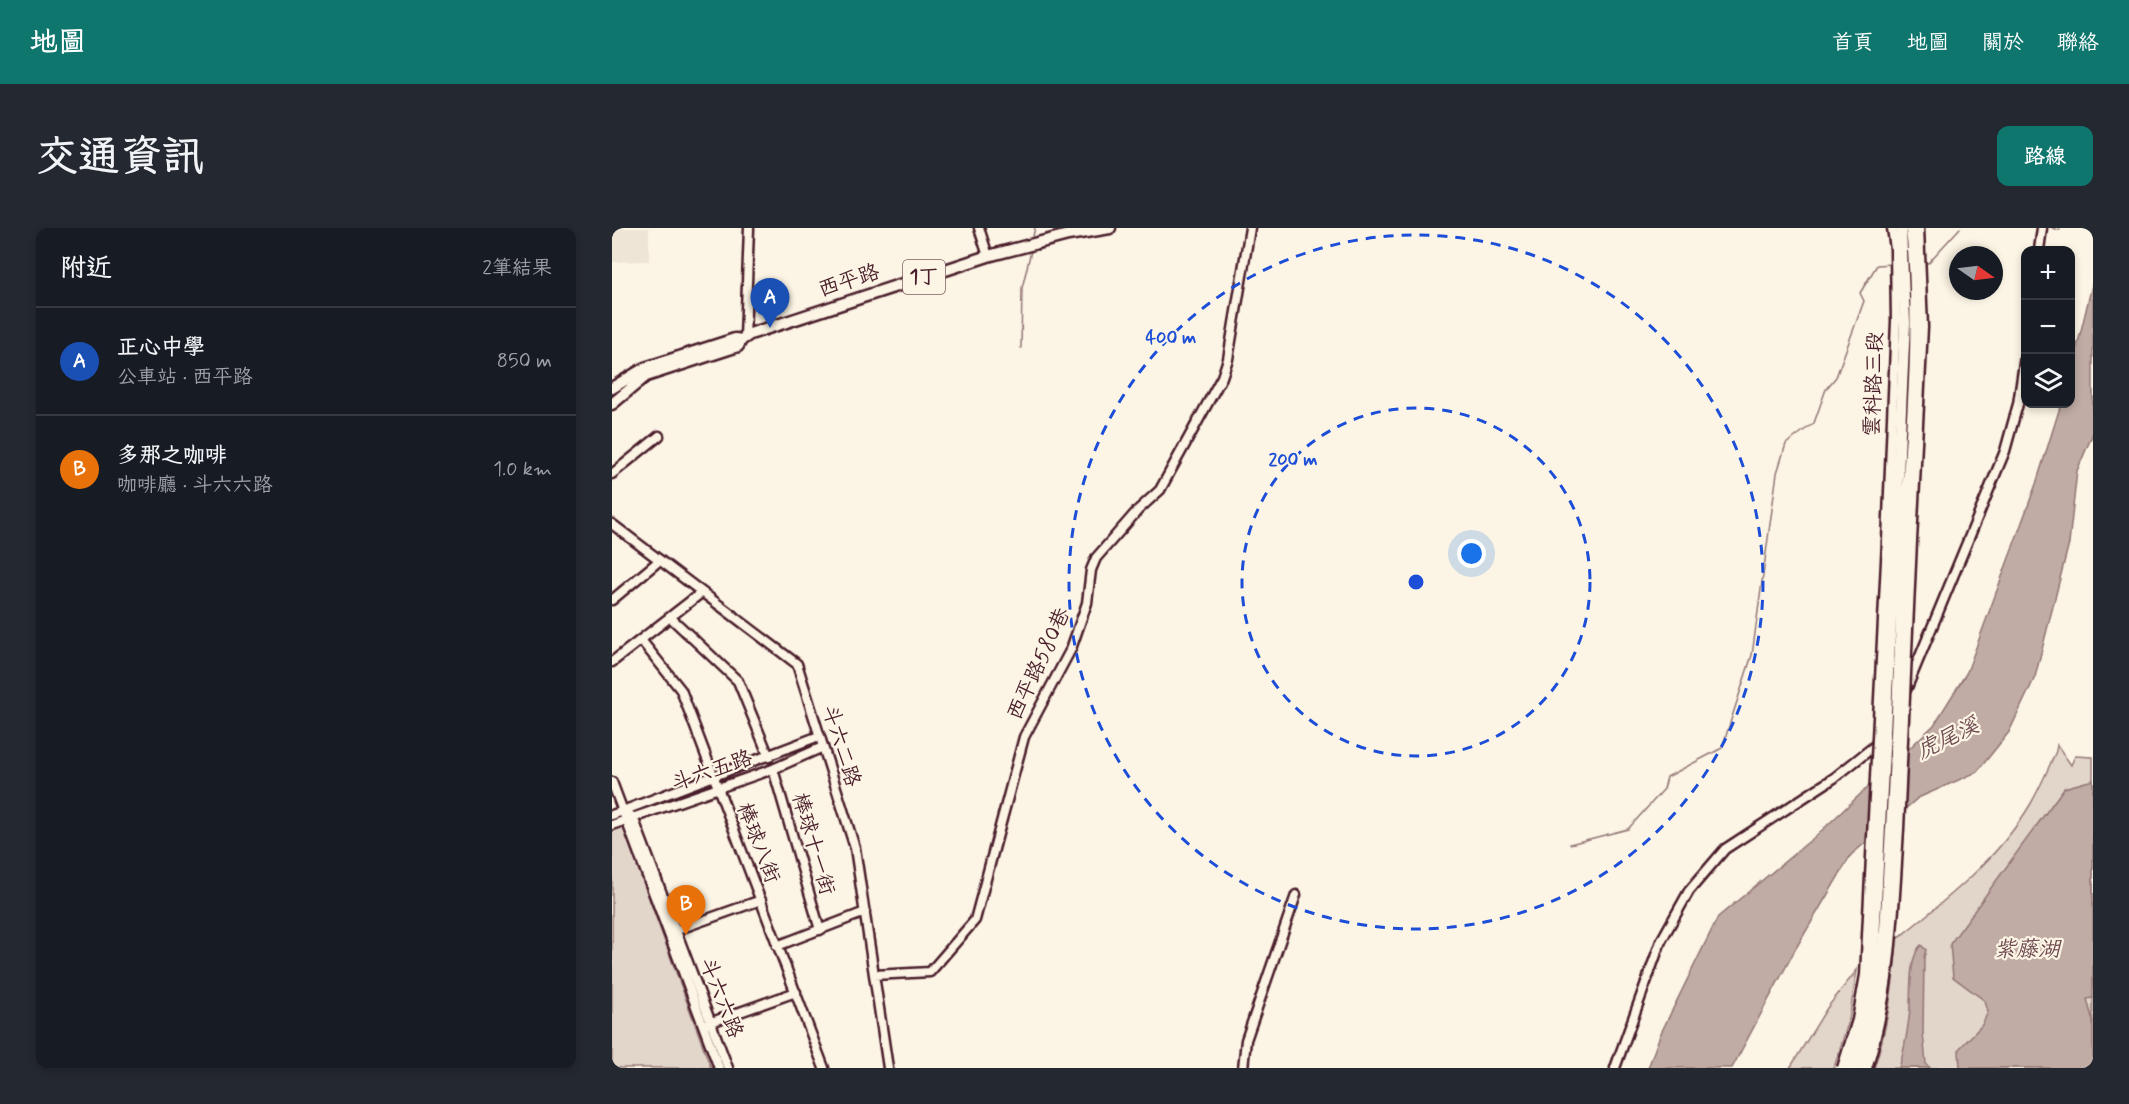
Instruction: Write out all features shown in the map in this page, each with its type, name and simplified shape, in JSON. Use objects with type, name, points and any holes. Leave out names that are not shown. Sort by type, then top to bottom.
[{"type":"main road","name":"西平路","points":[[612,404],[646,376],[738,346],[750,334],[1068,232],[1110,228]]},
{"type":"main road","name":"雲科路三段","points":[[1900,541],[1905,323],[1901,228]]},
{"type":"main road","name":"雲科路三段","points":[[1900,541],[1914,348],[1916,243],[1911,228]]},
{"type":"main road","name":"西平路","points":[[612,388],[645,368],[735,339],[743,339]]},
{"type":"main road","points":[[1850,1068],[1869,995],[1877,919],[1900,541]]},
{"type":"main road","points":[[1859,1068],[1876,1011],[1884,951],[1897,738],[1900,541]]},
{"type":"street","points":[[743,339],[750,228]]},
{"type":"street","points":[[979,228],[988,256]]},
{"type":"street","name":"西平路580巷","points":[[874,975],[930,972],[975,920],[1024,737],[1071,649],[1087,603],[1091,570],[1096,558],[1138,510],[1160,490],[1222,377],[1228,359],[1250,228]]},
{"type":"street","name":"雲科路三段","points":[[1892,228],[1896,261],[1900,541]]},
{"type":"street","name":"雲科路三段","points":[[1916,243],[1919,228]]},
{"type":"street","points":[[2040,246],[2042,228]]},
{"type":"street","points":[[1615,1068],[1661,941],[1689,891],[1725,849],[1834,778],[1887,733],[2005,451],[2018,404],[2024,354]]},
{"type":"street","points":[[612,474],[659,436]]},
{"type":"street","name":"斗六二路","points":[[614,528],[797,664],[855,848],[888,1068]]},
{"type":"street","points":[[1842,1068],[1857,1020],[1866,975],[1900,541]]},
{"type":"street","points":[[1867,1068],[1882,1008],[1890,951],[1904,728],[1900,541]]},
{"type":"street","points":[[612,600],[660,561]]},
{"type":"street","points":[[612,662],[701,593]]},
{"type":"street","points":[[670,617],[738,681],[769,757]]},
{"type":"street","name":"棒球八街","points":[[641,640],[681,690],[824,1068]]},
{"type":"street","name":"斗六五路","points":[[612,825],[691,784],[769,757],[819,736]]},
{"type":"street","name":"斗六五路","points":[[612,815],[627,816],[718,788],[772,769],[823,747]]},
{"type":"street","name":"棒球十一街","points":[[772,769],[820,930]]},
{"type":"street","name":"斗六六路","points":[[612,782],[672,932],[706,1024],[719,1068]]},
{"type":"street","points":[[1243,1068],[1246,1040],[1296,895]]},
{"type":"street","points":[[672,932],[761,900]]},
{"type":"street","points":[[777,946],[865,912]]},
{"type":"street","points":[[706,1024],[796,992]]},
{"type":"street","name":"斗六六路","points":[[706,1024],[728,1068]]},
{"type":"shaded area","points":[[612,228],[649,228],[649,261],[612,262]]},
{"type":"shaded area","name":"紫藤湖","points":[[2057,745],[2071,765],[2075,756],[2093,757],[2093,1068],[1874,1068],[1890,1005],[1897,939],[1970,878],[2003,843],[2034,799]]},
{"type":"shaded area","points":[[623,827],[711,1068],[612,1068],[612,831]]},
{"type":"shaded area","points":[[1857,970],[1849,1020],[1834,1068],[1790,1068],[1827,1008]]},
{"type":"water","name":"虎尾溪","points":[[2093,281],[2093,433],[2077,471],[2069,543],[2035,677],[2009,732],[1977,772],[1918,798],[1851,855],[1796,948],[1732,1068],[1648,1068],[1660,1035],[1718,917],[1818,834],[1934,725],[1967,672],[2036,484],[2060,408],[2075,408],[2075,355]]},
{"type":"water","name":"紫藤湖","points":[[2093,780],[2093,998],[2087,999],[2093,1021],[2093,1068],[1960,1068],[1959,1049],[1982,1025],[1988,1012],[1985,1001],[1953,977],[1950,944],[2064,788]]},
{"type":"water","points":[[1921,945],[1926,950],[1923,1033],[1926,1064],[1930,1068],[1899,1068],[1909,1018],[1912,969]]},
{"type":"waterway","points":[[1032,240],[1035,228]]},
{"type":"waterway","points":[[1924,263],[1928,263],[1960,228]]},
{"type":"waterway","points":[[2052,228],[2060,230]]},
{"type":"waterway","points":[[1021,348],[1022,288],[1031,251]]},
{"type":"waterway","points":[[1570,844],[1628,829],[1664,789],[1667,777],[1722,748],[1752,655],[1777,473],[1786,444],[1814,423],[1826,389],[1836,377],[1864,301],[1860,293],[1877,265],[1892,264]]},
{"type":"place","name":"正心中學","points":[[770,328]]},
{"type":"place","name":"多那之咖啡","points":[[686,935]]}]
